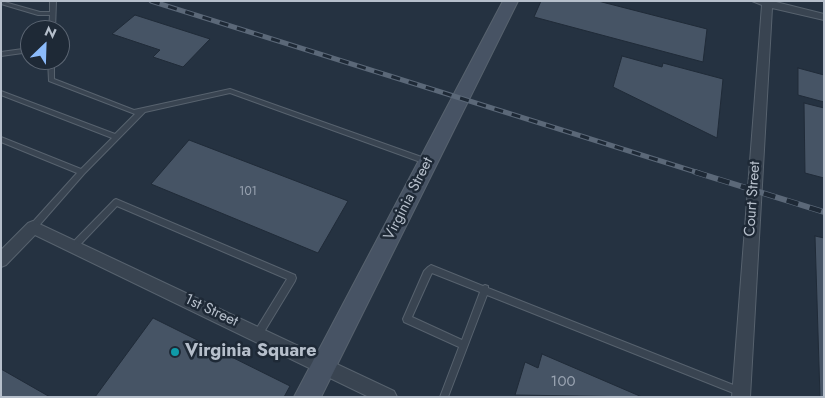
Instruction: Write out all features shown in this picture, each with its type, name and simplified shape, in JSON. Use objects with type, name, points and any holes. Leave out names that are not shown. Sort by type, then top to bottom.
[{"type":"main road","name":"Virginia Street","points":[[307,397],[511,1]]},
{"type":"street","points":[[764,2],[824,17]]},
{"type":"street","name":"Court Street","points":[[741,395],[764,2]]},
{"type":"street","points":[[1,260],[33,227]]},
{"type":"street","name":"1st Street","points":[[33,227],[388,397]]},
{"type":"lane","points":[[53,1],[53,20]]},
{"type":"lane","points":[[1,2],[40,14],[53,13]]},
{"type":"lane","points":[[1,54],[20,51]]},
{"type":"lane","points":[[52,70],[51,80],[134,112],[230,91],[429,162]]},
{"type":"lane","points":[[1,93],[116,137]]},
{"type":"lane","points":[[33,227],[82,172],[143,110]]},
{"type":"lane","points":[[1,139],[82,172]]},
{"type":"lane","points":[[74,246],[116,202],[292,278],[258,334]]},
{"type":"lane","points":[[464,345],[407,319],[407,315],[427,274],[432,269],[741,395]]},
{"type":"lane","points":[[444,397],[485,289]]},
{"type":"building","points":[[541,1],[598,1],[707,29],[703,62],[534,17]]},
{"type":"building","points":[[135,15],[210,39],[183,67],[153,57],[160,50],[112,34]]},
{"type":"building","points":[[622,56],[662,67],[663,63],[723,79],[717,138],[613,87]]},
{"type":"building","points":[[798,68],[824,75],[824,102],[798,95]]},
{"type":"building","points":[[804,103],[824,108],[824,178],[805,173]]},
{"type":"building","points":[[189,140],[348,201],[318,253],[151,184]]},
{"type":"building","points":[[815,236],[824,238],[824,397],[820,397]]},
{"type":"building","name":"Virginia Square","points":[[153,318],[290,386],[284,397],[95,397]]},
{"type":"building","points":[[542,354],[642,397],[515,395],[525,362],[538,368]]},
{"type":"building","points":[[1,369],[50,397],[1,397]]},
{"type":"railway","points":[[151,1],[699,173]]},
{"type":"railway","points":[[695,172],[824,212]]},
{"type":"place","name":"Virginia Square","points":[[175,352]]}]
